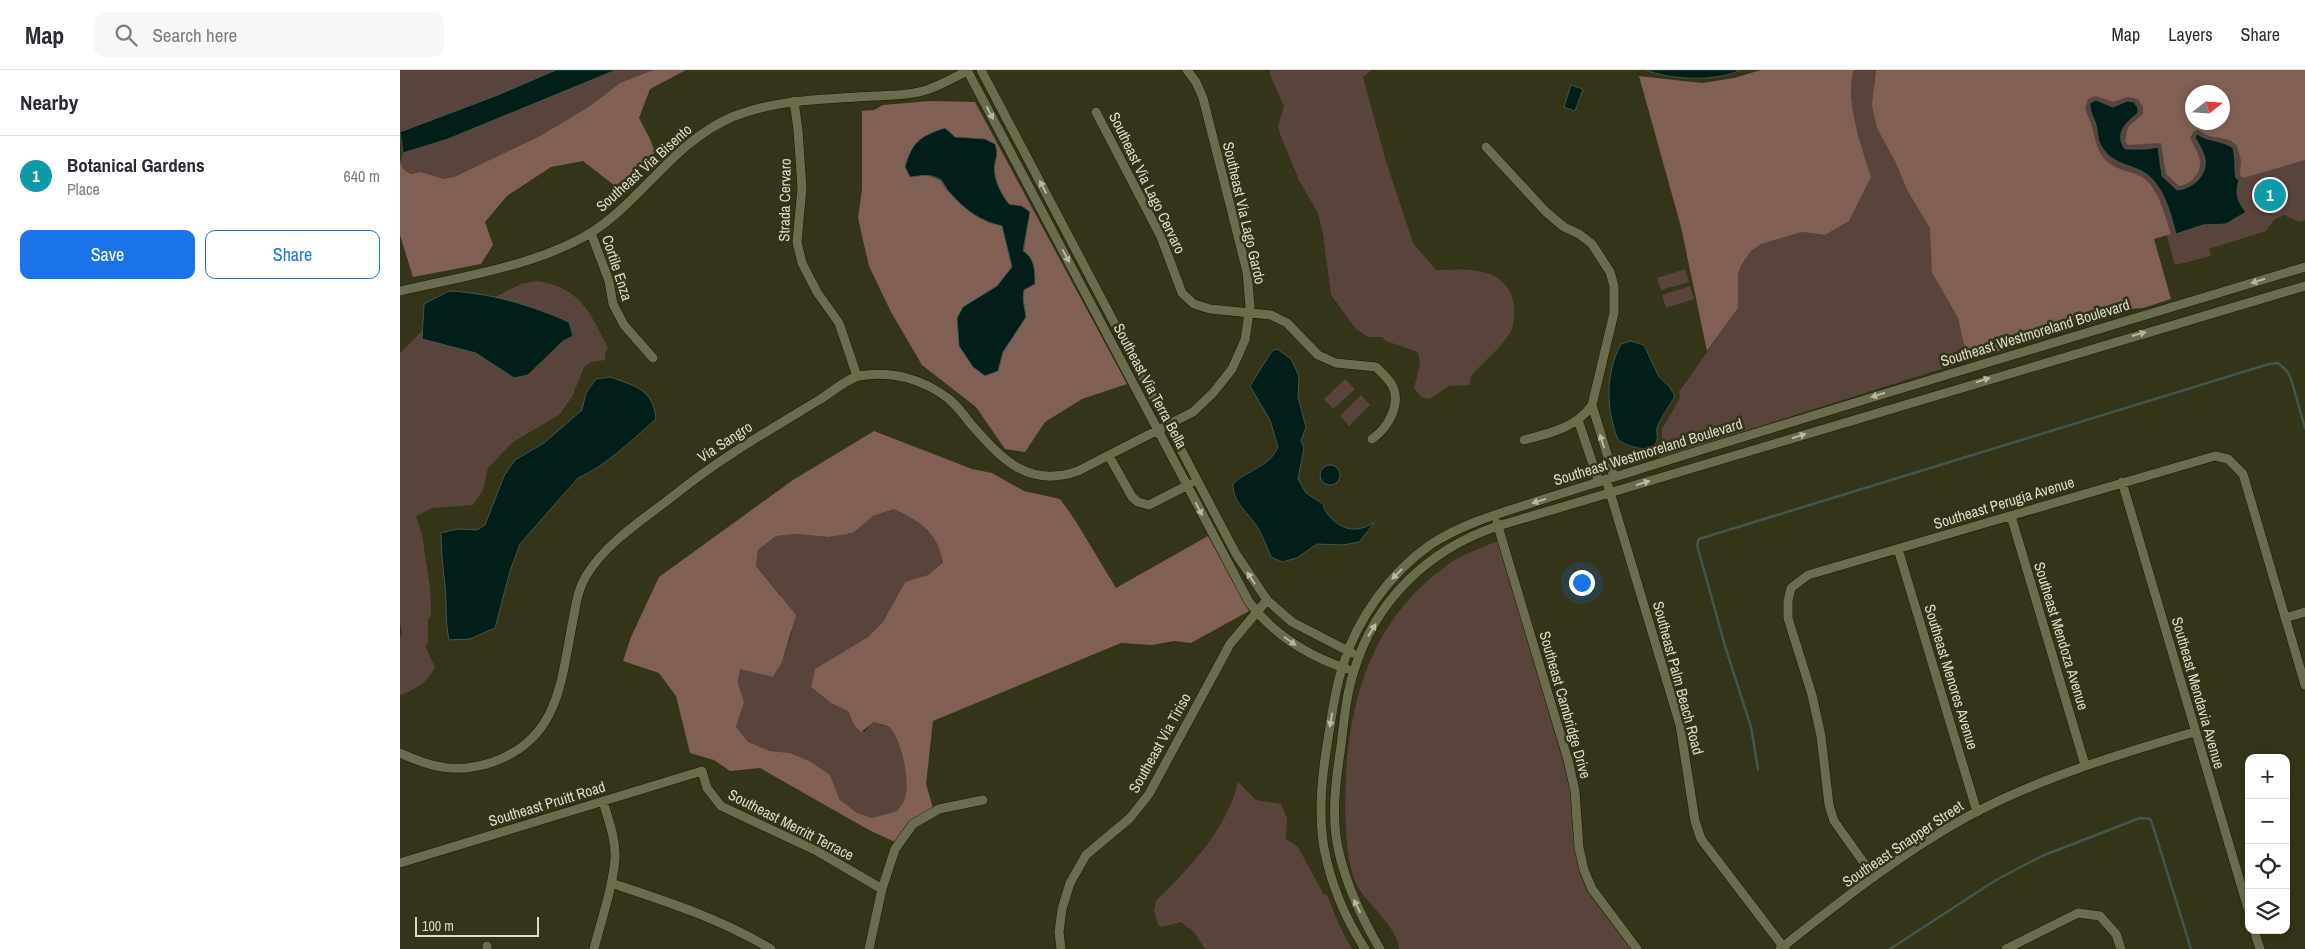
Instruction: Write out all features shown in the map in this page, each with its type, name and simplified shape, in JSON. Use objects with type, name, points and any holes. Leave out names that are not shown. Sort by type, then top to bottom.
[{"type":"street","name":"Southeast Via Terra Bella","points":[[967,70],[1249,602],[1277,632],[1298,646],[1353,671]]},
{"type":"street","name":"Southeast Via Bisento","points":[[400,291],[525,261],[556,250],[591,233],[610,218],[683,148],[730,118],[752,110],[794,101],[922,92],[967,70]]},
{"type":"street","name":"Southeast Via Terra Bella","points":[[981,70],[1236,554],[1267,600],[1292,622],[1359,656]]},
{"type":"street","name":"Southeast Via Lago Gardo","points":[[1169,424],[1193,412],[1213,393],[1232,368],[1245,340],[1249,313],[1247,272],[1203,98],[1196,82],[1187,70]]},
{"type":"street","name":"Strada Cervaro","points":[[794,101],[802,188],[797,242],[802,264],[839,323],[856,376]]},
{"type":"street","name":"Southeast Via Lago Cervaro","points":[[1096,112],[1168,251],[1178,286],[1182,293],[1194,304],[1210,309],[1272,315],[1287,323],[1318,355],[1336,363],[1376,367],[1392,385],[1394,397],[1393,412],[1381,432],[1372,438]]},
{"type":"street","points":[[1486,147],[1546,212],[1564,227],[1579,234],[1592,244],[1610,272],[1614,286],[1614,313],[1592,404],[1606,479]]},
{"type":"street","name":"Cortile Enza","points":[[591,233],[609,280],[613,304],[624,325],[653,358]]},
{"type":"street","name":"Southeast Westmoreland Boulevard","points":[[1365,949],[1341,906],[1324,848],[1321,822],[1326,750],[1342,667],[1366,615],[1391,580],[1407,564],[1430,546],[1454,532],[1495,515],[1606,479],[2305,267]]},
{"type":"street","name":"Southeast Westmoreland Boulevard","points":[[1380,949],[1353,899],[1345,878],[1337,846],[1334,819],[1340,752],[1353,671],[1369,633],[1398,590],[1436,556],[1456,543],[1498,526],[2305,286]]},
{"type":"street","name":"Via Sangro","points":[[400,753],[423,764],[450,770],[481,766],[509,756],[535,736],[550,716],[560,686],[579,593],[586,576],[601,556],[718,461],[856,376],[888,375],[908,377],[927,385],[950,400],[998,455],[1017,468],[1042,477],[1062,477],[1109,456],[1169,424]]},
{"type":"street","points":[[1524,440],[1559,430],[1578,420],[1592,404]]},
{"type":"street","points":[[1578,420],[1606,479]]},
{"type":"street","points":[[1109,456],[1132,497],[1138,502],[1149,505],[1198,480]]},
{"type":"street","name":"Southeast Perugia Avenue","points":[[1874,877],[1834,821],[1829,805],[1821,736],[1812,695],[1788,618],[1788,601],[1791,588],[1808,575],[2215,456],[2228,459],[2242,474],[2285,618]]},
{"type":"street","name":"Southeast Palm Beach Road","points":[[1606,479],[1680,724],[1688,764],[1695,821],[1701,840],[1782,948]]},
{"type":"street","name":"Southeast Mendavia Avenue","points":[[2122,482],[2194,732],[2245,899]]},
{"type":"street","name":"Southeast Cambridge Drive","points":[[1495,515],[1568,760],[1575,791],[1579,848],[1584,870],[1592,889],[1637,949]]},
{"type":"street","name":"Southeast Mendoza Avenue","points":[[2011,516],[2085,765]]},
{"type":"street","name":"Southeast Menores Avenue","points":[[1898,549],[1977,812]]},
{"type":"street","name":"Southeast Via Tiriso","points":[[1061,949],[1059,932],[1062,909],[1070,882],[1086,855],[1130,818],[1149,794],[1230,644],[1267,600]]},
{"type":"street","points":[[2305,612],[2285,618],[2305,685]]},
{"type":"street","name":"Southeast Snapper Street","points":[[1782,948],[1874,877],[1928,840],[1977,812],[2085,765],[2194,732]]},
{"type":"street","name":"Southeast Pruitt Road","points":[[400,863],[702,771]]},
{"type":"street","name":"Southeast Merritt Terrace","points":[[702,771],[707,788],[721,806],[817,851],[882,890]]},
{"type":"street","points":[[869,949],[882,890],[895,849],[913,824],[940,810],[983,800]]},
{"type":"street","points":[[594,949],[611,883],[615,857],[614,841],[603,801]]},
{"type":"street","points":[[611,883],[700,912],[771,949]]},
{"type":"street","points":[[2006,949],[2078,914],[2100,916],[2116,934],[2121,949]]},
{"type":"street","points":[[2255,934],[2260,949]]},
{"type":"shaded area","points":[[400,70],[556,70],[498,95],[400,132]]},
{"type":"shaded area","points":[[616,70],[653,70],[620,83],[590,106],[540,136],[454,177],[444,179],[421,172],[411,174],[404,170],[400,162],[403,153],[448,139]]},
{"type":"shaded area","points":[[653,70],[686,70],[650,89],[639,118],[655,152],[645,164],[615,186],[583,161],[551,167],[507,196],[485,222],[493,245],[481,264],[413,277],[400,235],[400,162],[404,170],[411,174],[421,172],[444,179],[454,177],[540,136],[590,106],[620,83]]},
{"type":"shaded area","points":[[1270,70],[1372,70],[1363,77],[1385,158],[1413,243],[1436,270],[1473,270],[1485,273],[1496,277],[1504,283],[1511,293],[1514,312],[1511,330],[1506,339],[1471,376],[1470,385],[1449,386],[1430,399],[1421,397],[1414,388],[1420,365],[1418,352],[1386,341],[1382,337],[1368,337],[1356,329],[1331,295],[1323,234],[1318,213],[1299,180],[1280,134],[1278,126],[1284,106],[1270,75]]},
{"type":"shaded area","points":[[1761,70],[1854,70],[1851,82],[1851,95],[1855,124],[1871,177],[1849,221],[1825,235],[1802,232],[1761,244],[1751,251],[1738,273],[1738,308],[1707,351],[1681,227],[1639,76],[1702,83],[1734,78]]},
{"type":"shaded area","points":[[1854,70],[1876,70],[1874,90],[1895,161],[1907,190],[1931,228],[1932,273],[1958,318],[1967,353],[1963,362],[1660,458],[1656,449],[1662,441],[1662,429],[1680,398],[1679,392],[1738,308],[1738,273],[1751,250],[1761,244],[1802,232],[1825,235],[1849,221],[1871,177],[1855,124],[1851,95],[1851,82]]},
{"type":"shaded area","points":[[1876,70],[2305,70],[2305,160],[2243,178],[2240,175],[2241,160],[2237,146],[2230,140],[2209,136],[2198,130],[2194,131],[2190,138],[2199,158],[2199,169],[2193,179],[2179,186],[2166,174],[2161,143],[2128,145],[2125,141],[2128,127],[2143,114],[2143,107],[2138,99],[2127,97],[2113,102],[2096,96],[2088,99],[2085,109],[2097,146],[2103,157],[2120,169],[2143,178],[2154,189],[2160,201],[2171,234],[2154,239],[2171,299],[2143,308],[2119,310],[2057,328],[2052,325],[2035,330],[2029,342],[1963,362],[1966,353],[1958,318],[1932,273],[1930,228],[1907,190],[1895,161],[1877,128],[1872,105]]},
{"type":"shaded area","points":[[2060,70],[2305,70],[2305,220],[2299,222],[2284,215],[2274,220],[2266,231],[2209,249],[2211,256],[2175,265],[2166,233],[2094,183]]},
{"type":"shaded area","points":[[930,101],[975,102],[1127,384],[1082,399],[1045,422],[1025,452],[1005,449],[976,407],[922,365],[891,312],[869,266],[858,218],[862,189],[862,111],[874,110],[883,105]],"holes":[[[955,137],[985,139],[995,144],[997,152],[994,168],[998,185],[1003,195],[1009,204],[1022,206],[1030,212],[1023,264],[1023,291],[1026,317],[1003,352],[998,371],[963,307],[997,286],[1012,267],[1002,225],[989,223],[948,191],[940,180],[927,175]]]},
{"type":"shaded area","points":[[1685,269],[1689,282],[1661,290],[1657,278]]},
{"type":"shaded area","points":[[536,281],[563,289],[582,303],[608,348],[605,360],[591,362],[584,367],[572,397],[559,415],[513,442],[488,468],[483,490],[473,505],[432,508],[416,516],[422,535],[430,587],[431,615],[428,620],[428,643],[425,646],[435,667],[429,677],[421,684],[400,695],[400,637],[402,634],[400,622],[400,353],[422,331],[422,339],[476,353],[514,378],[528,375],[563,341],[573,336],[569,322],[543,311],[495,297],[521,284]]},
{"type":"shaded area","points":[[1690,286],[1694,299],[1666,308],[1662,295]]},
{"type":"shaded area","points":[[1345,379],[1355,389],[1333,409],[1324,399]]},
{"type":"shaded area","points":[[1361,395],[1370,405],[1349,426],[1340,416]]},
{"type":"shaded area","points":[[874,431],[972,469],[992,473],[1024,491],[1060,499],[1075,520],[1116,588],[1208,536],[1249,611],[1191,643],[1174,641],[1152,645],[1121,643],[933,721],[926,784],[933,808],[895,842],[869,830],[760,768],[730,771],[714,760],[690,753],[676,696],[659,673],[623,661],[631,637],[659,577],[793,480]],"holes":[[[894,509],[919,523],[932,535],[943,562],[928,575],[905,582],[883,622],[868,637],[815,669],[811,687],[831,703],[848,711],[854,725],[861,732],[874,722],[891,729],[899,743],[906,773],[905,798],[897,811],[872,818],[857,813],[840,800],[830,775],[811,762],[790,753],[770,751],[748,742],[736,727],[744,702],[738,683],[740,669],[773,677],[782,662],[796,615],[756,566],[758,550],[776,536],[797,534],[828,537],[853,533],[873,516]]]},
{"type":"shaded area","points":[[894,509],[912,518],[932,535],[943,561],[928,575],[905,582],[883,622],[868,637],[815,669],[811,687],[831,703],[848,711],[854,725],[864,732],[874,722],[885,725],[891,729],[899,743],[906,773],[905,798],[897,811],[872,818],[857,813],[840,800],[830,775],[790,753],[770,751],[748,742],[736,727],[744,702],[738,683],[740,668],[773,677],[782,662],[792,633],[780,594],[756,566],[758,550],[776,536],[797,534],[828,537],[853,533],[873,516]]},
{"type":"shaded area","points":[[1498,541],[1563,761],[1570,791],[1575,849],[1579,871],[1587,891],[1631,949],[1399,949],[1397,939],[1392,930],[1363,895],[1353,876],[1345,813],[1348,747],[1359,692],[1368,666],[1379,642],[1394,618],[1411,597],[1450,563]]},
{"type":"shaded area","points":[[1238,782],[1256,800],[1281,804],[1287,818],[1286,839],[1298,847],[1324,895],[1327,895],[1340,927],[1352,949],[1205,949],[1194,932],[1181,922],[1162,927],[1158,925],[1154,911],[1156,901],[1182,875],[1206,846],[1225,816]]},
{"type":"water","points":[[556,70],[616,70],[448,139],[403,153],[400,132],[498,95]]},
{"type":"water","points":[[1646,70],[1740,70],[1731,74],[1707,78],[1680,78]]},
{"type":"water","points":[[1571,85],[1583,89],[1575,111],[1564,107]]},
{"type":"water","points":[[2096,100],[2113,107],[2127,101],[2134,102],[2138,108],[2138,113],[2129,120],[2123,129],[2121,133],[2122,144],[2125,149],[2158,147],[2162,176],[2177,190],[2193,184],[2204,170],[2205,159],[2195,137],[2197,134],[2233,148],[2236,178],[2239,180],[2238,197],[2246,212],[2226,224],[2203,225],[2176,234],[2165,198],[2153,180],[2140,170],[2112,158],[2100,144],[2090,106],[2090,103]]},
{"type":"water","points":[[945,128],[955,137],[985,139],[995,144],[997,154],[994,168],[1000,190],[1009,204],[1022,206],[1030,212],[1023,251],[1032,261],[1035,284],[1024,290],[1023,299],[1026,317],[1003,352],[998,371],[985,376],[973,367],[959,346],[957,318],[963,307],[997,286],[1012,267],[1002,226],[980,218],[967,210],[942,181],[934,176],[910,177],[905,167],[911,151],[918,141],[929,134]]},
{"type":"water","points":[[449,291],[495,297],[540,310],[569,322],[573,336],[563,341],[528,375],[514,378],[476,353],[422,339],[424,304]]},
{"type":"water","points":[[1631,341],[1644,345],[1659,377],[1669,386],[1675,396],[1659,424],[1655,445],[1645,449],[1627,445],[1618,440],[1609,404],[1610,379],[1616,355],[1621,344]]},
{"type":"water","points":[[1277,349],[1291,359],[1299,376],[1298,397],[1306,427],[1301,441],[1304,448],[1298,479],[1306,493],[1323,504],[1325,510],[1336,523],[1347,528],[1358,529],[1375,522],[1359,542],[1343,545],[1317,544],[1297,558],[1282,562],[1271,557],[1258,528],[1239,503],[1233,484],[1269,460],[1278,447],[1270,420],[1250,386],[1272,351]]},
{"type":"water","points":[[610,377],[635,386],[647,395],[654,409],[656,419],[609,459],[578,478],[520,544],[510,571],[495,628],[470,639],[449,640],[441,533],[458,529],[477,530],[485,525],[504,476],[515,460],[544,443],[582,410],[586,393],[596,379]]},
{"type":"water","points":[[1330,465],[1337,468],[1340,475],[1337,482],[1330,485],[1323,482],[1320,475],[1323,468]]},
{"type":"waterway","points":[[1758,769],[1751,727],[1725,646],[1697,545],[1699,539],[2269,364],[2278,363],[2287,371],[2305,428]]},
{"type":"waterway","points":[[1890,949],[1996,880],[2042,856],[2140,818],[2150,819],[2152,823],[2191,949]]},
{"type":"place","name":"Botanical Gardens","points":[[2270,195]]}]
